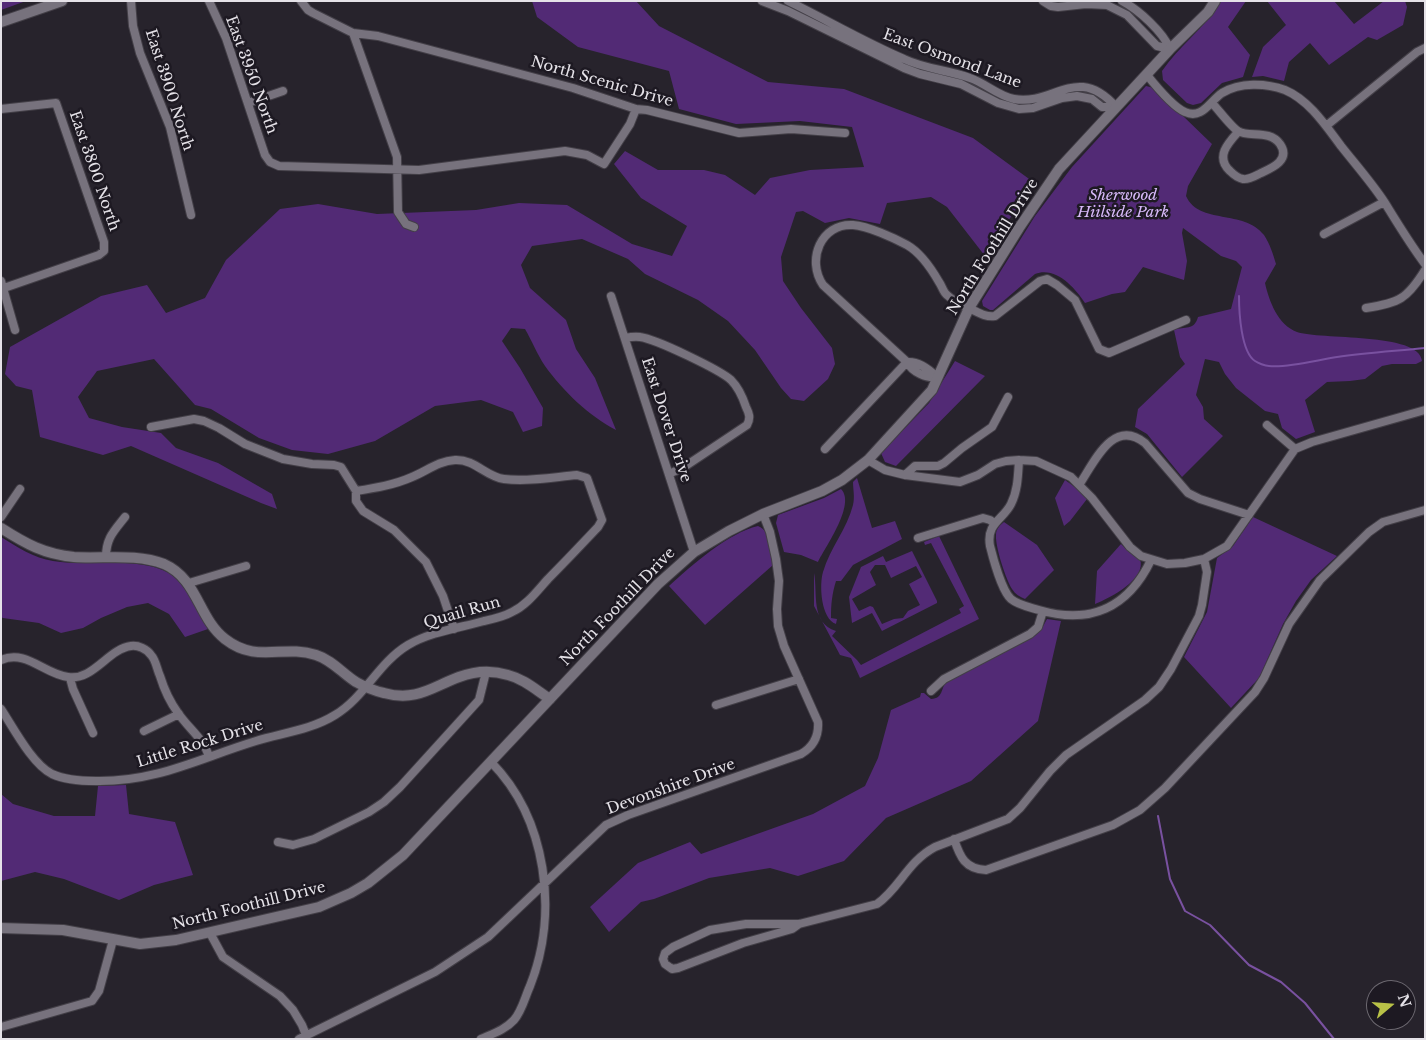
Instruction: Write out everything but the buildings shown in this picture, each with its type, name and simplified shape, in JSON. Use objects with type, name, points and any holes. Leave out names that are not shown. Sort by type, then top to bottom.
[{"type":"street","name":"East 3900 North","points":[[131,1],[133,26],[140,53],[170,127],[191,215]]},
{"type":"street","name":"East 3950 North","points":[[209,1],[226,38],[267,158],[276,165],[283,166],[398,169]]},
{"type":"street","name":"North Scenic Drive","points":[[301,1],[313,13],[354,33],[378,36],[526,75],[636,109],[647,110],[739,133],[790,129],[845,133]]},
{"type":"street","name":"East Osmond Lane","points":[[762,1],[788,11],[904,68],[972,88],[1005,106],[1019,109],[1040,106],[1077,96],[1089,98],[1102,107],[1116,107]]},
{"type":"street","name":"East Osmond Lane","points":[[788,1],[905,60],[926,68],[970,78],[1002,95],[1022,100],[1038,98],[1074,87],[1092,90],[1108,97],[1116,107]]},
{"type":"street","points":[[1043,1],[1051,6],[1058,7],[1086,4],[1107,5],[1128,16],[1157,46],[1170,49]]},
{"type":"street","points":[[1122,1],[1166,40],[1170,49]]},
{"type":"street","name":"North Foothill Drive","points":[[1,928],[63,930],[140,944],[176,940],[319,907],[351,893],[368,883],[403,855],[658,584],[694,552],[729,531],[763,514],[822,491],[842,480],[868,460],[932,390],[969,308],[1019,228],[1059,170],[1170,49],[1208,12],[1214,1]]},
{"type":"street","points":[[1,22],[60,2]]},
{"type":"street","points":[[354,33],[397,158],[398,212],[406,224],[414,227]]},
{"type":"street","points":[[1326,126],[1417,52],[1425,48]]},
{"type":"street","points":[[950,82],[953,73]]},
{"type":"street","points":[[1147,75],[1161,91],[1186,113],[1192,114],[1201,112],[1221,94],[1239,86],[1263,85],[1273,87],[1285,90],[1302,100],[1326,126],[1384,202],[1425,264]]},
{"type":"street","points":[[1089,98],[1092,90]]},
{"type":"street","points":[[248,103],[284,91]]},
{"type":"street","name":"East 3800 North","points":[[1,108],[56,103],[104,242],[104,251],[98,255],[2,285]]},
{"type":"street","points":[[1212,103],[1238,132],[1272,137],[1279,142],[1283,150],[1279,165],[1249,178],[1242,179],[1235,176],[1227,168],[1223,152],[1227,144],[1238,132]]},
{"type":"street","points":[[398,169],[419,170],[565,151],[586,155],[604,164],[630,124],[636,109]]},
{"type":"street","points":[[1324,234],[1384,202]]},
{"type":"street","points":[[938,378],[930,378],[910,368],[908,362],[823,285],[817,273],[815,257],[817,249],[826,235],[834,230],[851,225],[860,226],[906,245],[914,250],[929,266],[941,285],[969,308],[988,317],[995,316],[1040,281],[1047,279],[1058,285],[1075,300],[1099,349],[1109,353],[1186,320]]},
{"type":"street","points":[[1366,308],[1389,305],[1404,298],[1425,270]]},
{"type":"street","points":[[2,285],[15,330]]},
{"type":"street","name":"East Dover Drive","points":[[612,296],[694,552]]},
{"type":"street","points":[[625,338],[638,336],[649,339],[712,368],[731,380],[742,395],[750,415],[750,421],[747,425],[684,467],[669,474]]},
{"type":"street","points":[[825,449],[908,362]]},
{"type":"street","points":[[905,475],[915,466],[938,466],[992,427],[1008,397]]},
{"type":"street","points":[[868,460],[885,470],[905,475],[960,482],[978,475],[995,464],[1019,460],[1036,461],[1071,477],[1092,498],[1130,547],[1141,556],[1167,564],[1186,563],[1204,559],[1227,546],[1295,449],[1328,437],[1425,410]]},
{"type":"street","points":[[151,427],[194,420],[204,421],[245,444],[283,459],[341,467],[356,491],[356,501],[363,511],[394,530],[426,562],[443,596],[454,629]]},
{"type":"street","points":[[1267,425],[1295,449]]},
{"type":"street","points":[[1079,485],[1108,442],[1118,436],[1130,435],[1144,443],[1188,493],[1200,499],[1249,515]]},
{"type":"street","name":"Quail Run","points":[[356,491],[398,483],[443,462],[457,460],[479,466],[489,474],[503,479],[577,476],[588,478],[602,520],[598,527],[520,608],[503,616],[429,636],[410,644],[394,655],[367,687]]},
{"type":"street","points":[[1019,460],[1016,494],[1010,507],[994,523],[989,536],[990,546],[1005,592],[1010,599],[1021,605],[1043,612],[1068,616],[1090,614],[1107,607],[1132,590],[1142,578],[1151,560]]},
{"type":"street","points":[[1,517],[20,490]]},
{"type":"street","points":[[954,839],[959,855],[967,863],[976,869],[986,870],[1113,825],[1140,810],[1165,788],[1255,692],[1264,678],[1289,624],[1320,580],[1369,532],[1383,522],[1425,510]]},
{"type":"street","name":"Devonshire Drive","points":[[303,1037],[435,972],[488,937],[597,832],[617,819],[806,751],[810,747],[817,736],[818,722],[784,646],[778,626],[779,581],[770,532],[763,514]]},
{"type":"street","points":[[106,557],[106,546],[110,536],[125,516]]},
{"type":"street","points":[[918,538],[983,518],[994,523]]},
{"type":"street","points":[[1,528],[38,550],[75,557],[153,560],[171,568],[189,584],[212,624],[230,643],[256,653],[295,651],[314,654],[333,662],[355,681],[385,694],[405,696],[425,693],[460,677],[478,672],[497,672],[518,678],[550,699]]},
{"type":"street","points":[[799,924],[792,929],[743,942],[678,968],[672,969],[665,964],[665,953],[673,947],[710,930],[746,924],[799,924],[877,904],[886,897],[919,857],[935,847],[1008,819],[1020,808],[1050,771],[1066,755],[1145,700],[1159,687],[1171,669],[1199,616],[1207,572],[1204,559]]},
{"type":"street","points":[[189,584],[246,566]]},
{"type":"street","points":[[931,691],[944,679],[1030,634],[1038,627],[1043,612]]},
{"type":"street","points":[[1,660],[12,656],[22,657],[50,672],[70,678],[79,677],[90,672],[121,650],[130,646],[145,649],[152,655],[165,690],[178,714],[202,741],[209,756]]},
{"type":"street","points":[[278,842],[293,845],[314,839],[362,816],[384,802],[479,700],[486,672]]},
{"type":"street","points":[[70,678],[93,733]]},
{"type":"street","points":[[716,705],[799,679]]},
{"type":"street","name":"Little Rock Drive","points":[[1,709],[23,744],[40,764],[51,773],[84,781],[111,781],[138,779],[168,771],[209,756],[317,724],[347,707],[367,687]]},
{"type":"street","points":[[144,731],[178,714]]},
{"type":"street","points":[[481,1039],[508,1026],[522,1007],[541,953],[545,913],[545,884],[542,858],[525,812],[504,775],[491,762]]},
{"type":"street","points":[[210,933],[223,957],[280,996],[293,1010],[302,1024],[303,1037]]},
{"type":"street","points":[[1,1027],[92,1001],[100,991],[112,940]]},
{"type":"green space","points":[[1,1],[26,1],[1,10]]},
{"type":"green space","points":[[532,1],[636,1],[659,26],[768,82],[844,89],[973,138],[1036,184],[1020,203],[985,256],[947,207],[931,197],[887,203],[880,224],[849,218],[825,223],[803,211],[796,212],[781,257],[783,281],[832,348],[835,364],[828,379],[804,401],[791,399],[781,388],[755,350],[728,321],[698,300],[645,274],[628,259],[582,239],[532,246],[521,265],[530,288],[566,320],[576,349],[595,378],[616,430],[586,410],[560,385],[542,361],[525,329],[511,328],[502,341],[543,408],[542,426],[523,432],[513,412],[481,400],[435,406],[375,441],[328,454],[292,450],[259,438],[211,409],[195,405],[154,359],[97,371],[78,397],[89,418],[122,427],[161,433],[176,448],[218,463],[272,494],[277,509],[131,446],[103,455],[40,437],[32,390],[16,386],[5,374],[10,347],[101,296],[147,285],[166,313],[205,298],[226,260],[280,209],[318,204],[377,214],[476,210],[519,203],[567,205],[632,244],[672,256],[687,226],[641,198],[614,164],[625,151],[658,170],[704,170],[725,175],[755,195],[770,178],[810,170],[864,167],[852,127],[800,121],[736,124],[679,109],[669,71],[578,47],[537,17]]},
{"type":"green space","points":[[1221,1],[1246,1],[1228,27],[1250,55],[1243,77],[1222,83],[1201,103],[1193,105],[1187,103],[1163,80],[1162,71],[1215,11]]},
{"type":"green space","points":[[1267,1],[1334,1],[1354,24],[1384,1],[1405,1],[1407,7],[1403,25],[1377,40],[1368,37],[1329,65],[1310,43],[1289,62],[1284,81],[1263,76],[1252,77],[1263,47],[1286,25]]},
{"type":"green space","name":"Sherwood Hiilside Park","points":[[1146,86],[1154,88],[1212,144],[1188,186],[1186,196],[1192,205],[1201,211],[1245,222],[1255,227],[1264,235],[1270,245],[1276,264],[1265,283],[1275,312],[1290,329],[1309,334],[1387,341],[1405,345],[1417,352],[1422,361],[1416,364],[1382,366],[1365,379],[1327,382],[1305,400],[1315,432],[1296,439],[1282,428],[1278,414],[1265,411],[1236,388],[1225,374],[1219,362],[1205,359],[1196,395],[1203,407],[1204,419],[1223,436],[1182,477],[1147,434],[1135,427],[1138,409],[1185,364],[1180,357],[1174,330],[1192,326],[1198,317],[1231,309],[1242,267],[1236,261],[1221,256],[1183,228],[1182,233],[1187,261],[1184,280],[1143,267],[1125,292],[1112,294],[1085,303],[1064,280],[1050,273],[1043,272],[1035,274],[993,310],[983,306],[982,301],[1035,216],[1072,167]]},
{"type":"green space","points":[[955,361],[985,376],[896,466],[885,462],[881,453],[929,403]]},
{"type":"green space","points":[[857,478],[872,528],[895,521],[902,539],[853,565],[841,581],[836,581],[832,599],[831,618],[837,619],[836,624],[827,616],[824,609],[821,593],[822,578],[826,563],[850,514],[854,499],[853,482]]},
{"type":"green space","points":[[1065,480],[1079,490],[1087,499],[1064,526],[1055,498]]},
{"type":"green space","points":[[841,489],[845,496],[842,514],[833,536],[818,562],[801,555],[784,552],[776,523],[778,515],[824,498]]},
{"type":"green space","points":[[1253,517],[1337,556],[1311,580],[1296,601],[1283,624],[1259,678],[1231,708],[1184,657],[1207,612],[1217,558],[1233,546]]},
{"type":"green space","points":[[1004,522],[1037,545],[1054,570],[1025,599],[1012,589],[999,555],[996,533],[998,527]]},
{"type":"green space","points":[[758,526],[763,529],[768,538],[773,565],[705,625],[669,586],[699,560],[723,543],[735,535]]},
{"type":"green space","points":[[939,536],[979,619],[860,678],[851,658],[840,655],[814,606],[814,573],[817,606],[822,621],[836,631],[832,636],[861,665],[961,613],[959,609],[964,606],[931,543],[925,545],[924,542]]},
{"type":"green space","points":[[1,537],[26,552],[46,560],[67,563],[128,563],[156,568],[169,573],[175,577],[186,591],[208,629],[185,637],[169,614],[148,603],[127,607],[83,628],[61,633],[39,623],[3,618],[1,617]]},
{"type":"green space","points":[[1121,544],[1140,559],[1141,566],[1138,574],[1126,587],[1095,604],[1097,571]]},
{"type":"green space","points":[[912,551],[937,603],[882,631],[872,613],[852,623],[849,597],[861,567],[883,556],[886,562]],"holes":[[[875,565],[885,565],[891,578],[916,566],[922,577],[909,584],[920,605],[908,611],[903,618],[894,619],[882,624],[873,607],[870,606],[859,611],[852,599],[876,585],[870,572]]]},
{"type":"green space","points":[[1047,619],[1061,621],[1038,721],[971,781],[886,818],[844,861],[798,876],[770,868],[709,878],[641,902],[609,932],[590,907],[638,863],[690,842],[701,854],[813,814],[865,786],[878,758],[891,710],[920,697],[921,693],[924,693],[931,699],[938,697],[947,681],[1032,636],[1041,630]]},
{"type":"green space","points":[[126,785],[129,814],[175,822],[193,875],[154,885],[119,900],[64,879],[35,872],[1,881],[1,794],[13,804],[54,816],[95,816],[98,786]]},
{"type":"waterway","points":[[1239,296],[1242,331],[1247,349],[1255,361],[1266,366],[1285,366],[1329,358],[1425,348]]},
{"type":"waterway","points":[[1158,816],[1170,879],[1185,911],[1210,925],[1249,965],[1281,982],[1305,1003],[1334,1039]]}]
